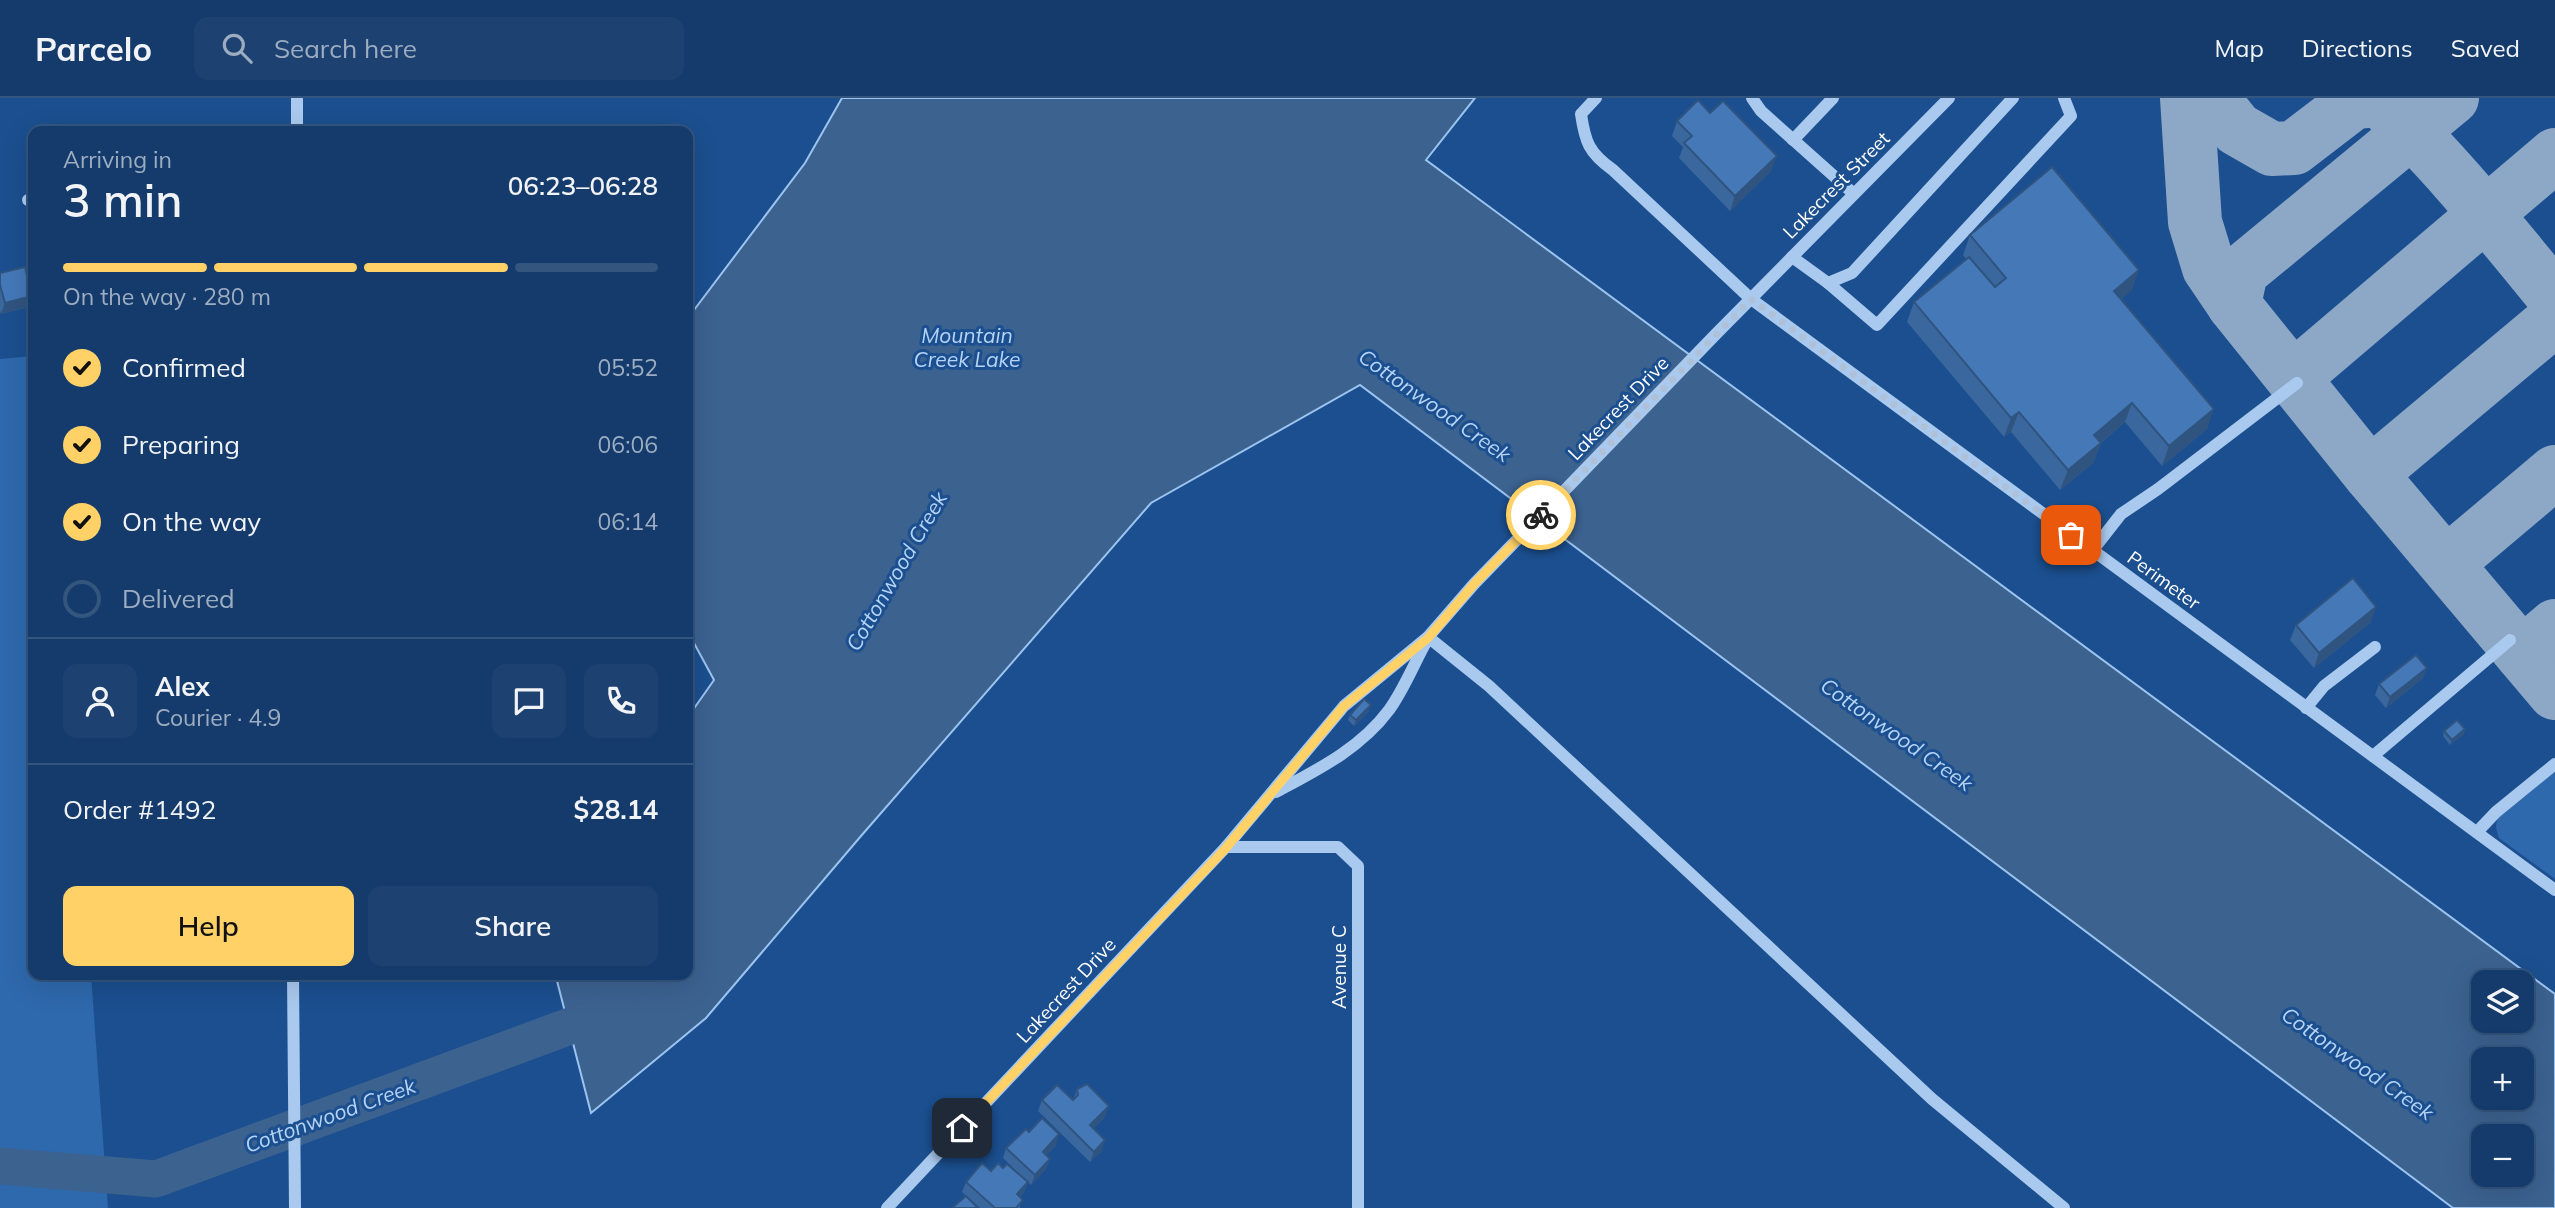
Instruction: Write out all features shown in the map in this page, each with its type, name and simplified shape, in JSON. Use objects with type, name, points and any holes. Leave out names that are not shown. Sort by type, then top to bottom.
[{"type":"street","points":[[297,98],[297,126]]},
{"type":"street","name":"Perimeter","points":[[1596,98],[1581,114],[1585,140],[1598,159],[1751,299],[2555,890]]},
{"type":"street","points":[[1752,98],[1761,111],[1854,194]]},
{"type":"street","points":[[1793,140],[1833,98]]},
{"type":"street","name":"Lakecrest Street","points":[[1751,299],[1949,98]]},
{"type":"street","points":[[1828,283],[1852,273],[2013,98]]},
{"type":"street","points":[[1792,257],[1828,283],[1877,325],[2071,116],[2064,98]]},
{"type":"street","name":"Lakecrest Drive","points":[[887,1208],[1226,848],[1344,706],[1428,638],[1474,584],[1751,299]]},
{"type":"street","points":[[2092,551],[2121,514],[2297,383]]},
{"type":"street","points":[[1428,638],[1489,686],[1932,1099],[2064,1208]]},
{"type":"street","name":"Lakecrest Drive","points":[[1270,795],[1329,764],[1371,732],[1390,709],[1428,638]]},
{"type":"street","points":[[2373,756],[2510,640]]},
{"type":"street","points":[[2306,708],[2324,686],[2375,647]]},
{"type":"street","points":[[2477,832],[2496,812],[2555,764]]},
{"type":"street","name":"Avenue C","points":[[1226,848],[1339,847],[1358,866],[1358,1208]]},
{"type":"street","points":[[293,980],[295,1202]]},
{"type":"shaded area","points":[[28,356],[28,980],[91,980],[108,1208],[0,1208],[0,359]]},
{"type":"shaded area","points":[[2555,772],[2555,879],[2499,838],[2496,825],[2507,809]]},
{"type":"water","name":"Mountain Creek Lake","points":[[842,98],[1475,98],[1426,160],[2523,970],[2471,970],[2471,1033],[2534,1033],[2534,978],[2555,994],[2555,1208],[2453,1208],[1360,385],[1151,503],[706,1018],[591,1113],[557,980],[693,980],[693,710],[714,680],[693,641],[693,311],[805,163]]},
{"type":"building","points":[[1698,100],[1710,113],[1723,101],[1777,156],[1735,196],[1684,143],[1692,136],[1677,121]]},
{"type":"building","points":[[2052,167],[2139,270],[2114,291],[2214,409],[2169,446],[2132,403],[2094,435],[2101,443],[2068,470],[2019,412],[2011,418],[1914,302],[1969,257],[1995,287],[2006,278],[1970,235]]},
{"type":"building","points":[[25,267],[28,297],[5,303],[0,273]]},
{"type":"building","points":[[2353,578],[2376,607],[2319,653],[2296,625]]},
{"type":"building","points":[[2416,655],[2427,668],[2390,697],[2379,684]]},
{"type":"building","points":[[1364,699],[1371,705],[1356,720],[1350,715]]},
{"type":"building","points":[[2457,720],[2465,729],[2452,740],[2444,731]]},
{"type":"building","points":[[1087,1084],[1109,1106],[1090,1125],[1105,1140],[1094,1152],[1042,1100],[1057,1085],[1073,1100],[1078,1095],[1077,1089]]},
{"type":"building","points":[[1042,1118],[1059,1134],[1043,1152],[1050,1159],[1035,1175],[1006,1148],[1026,1129],[1029,1132]]},
{"type":"building","points":[[982,1163],[991,1171],[998,1163],[1003,1168],[1007,1164],[1028,1182],[1017,1194],[1023,1200],[1016,1208],[995,1208],[966,1182]]},
{"type":"building","points":[[966,1196],[978,1208],[952,1208]]},
{"type":"waterway","name":"Cottonwood Creek","points":[[0,1166],[156,1179],[608,1012],[630,980]]},
{"type":"taxiway","points":[[2187,98],[2195,222],[2209,268],[2234,305]]},
{"type":"taxiway","points":[[2212,98],[2237,129],[2272,149],[2294,148],[2354,102],[2379,100],[2448,171],[2555,298]]},
{"type":"taxiway","points":[[2452,98],[2241,272],[2234,305],[2370,474],[2555,693]]},
{"type":"taxiway","points":[[2293,378],[2555,155]]},
{"type":"taxiway","points":[[2370,474],[2555,319]]},
{"type":"taxiway","points":[[2447,563],[2555,472]]},
{"type":"taxiway","points":[[2522,654],[2555,626]]},
{"type":"way so far","points":[[1541,515],[1751,299],[2071,535]]},
{"type":"route","points":[[962,1128],[1226,848],[1344,706],[1428,638],[1474,584],[1541,515]]}]
